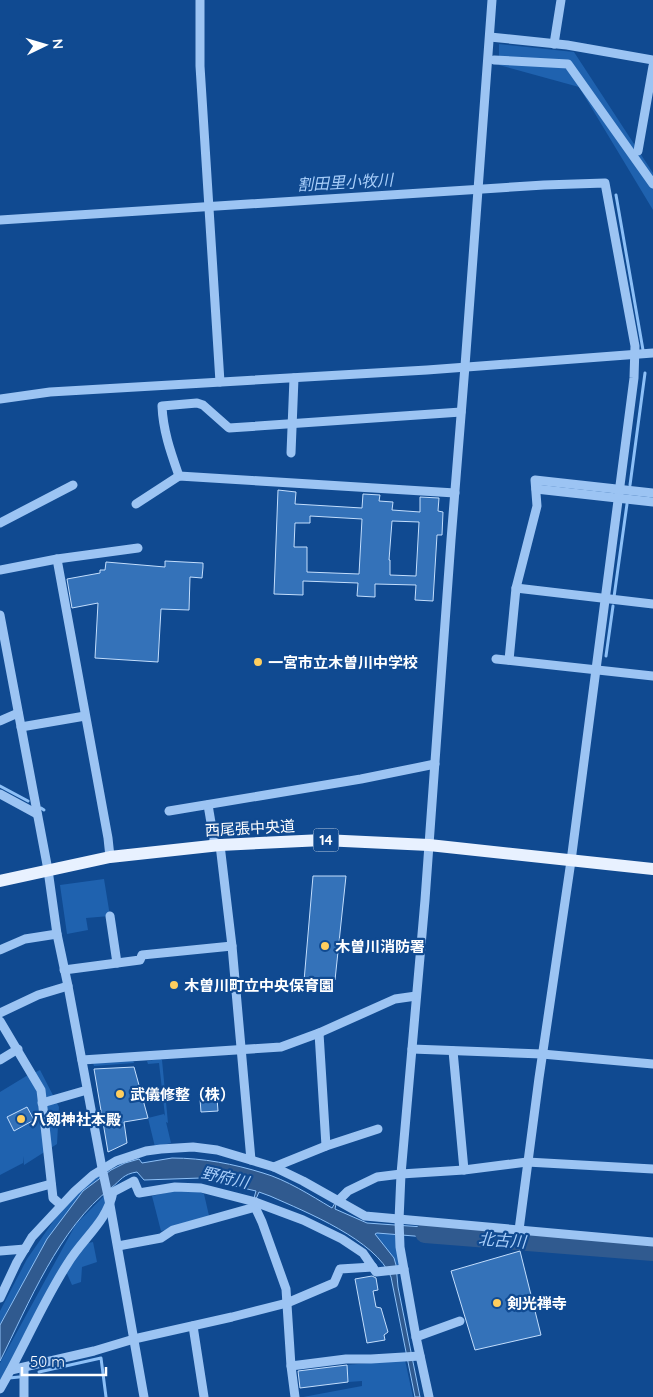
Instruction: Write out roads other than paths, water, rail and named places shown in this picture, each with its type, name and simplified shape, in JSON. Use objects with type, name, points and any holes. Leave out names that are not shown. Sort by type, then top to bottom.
[{"type":"main road","name":"西尾張中央道","points":[[0,881],[110,857],[218,846],[323,840],[429,845],[653,869]]},
{"type":"street","points":[[200,0],[200,66],[220,382]]},
{"type":"street","points":[[429,1397],[418,1356],[401,1269],[399,1221],[401,1174],[429,845],[492,0]]},
{"type":"street","points":[[554,44],[562,0]]},
{"type":"street","points":[[490,37],[554,44],[653,60]]},
{"type":"street","points":[[494,60],[568,64],[653,184]]},
{"type":"street","points":[[638,151],[653,66]]},
{"type":"street","points":[[0,220],[479,191],[544,185],[605,183],[636,354],[571,861],[527,1162],[520,1230]]},
{"type":"street","points":[[0,399],[50,392],[294,378],[653,353]]},
{"type":"street","points":[[291,453],[294,378]]},
{"type":"street","points":[[179,476],[162,423],[162,406],[197,403],[203,405],[230,428],[461,412]]},
{"type":"street","points":[[136,504],[179,476],[455,493]]},
{"type":"street","points":[[509,660],[516,588],[537,506],[535,480],[618,493],[653,502]]},
{"type":"street","points":[[0,523],[73,485]]},
{"type":"street","points":[[618,493],[653,493]]},
{"type":"street","points":[[0,570],[57,559],[138,548]]},
{"type":"street","points":[[57,559],[110,857]]},
{"type":"street","points":[[516,588],[653,604]]},
{"type":"street","points":[[0,615],[48,870],[57,934],[118,1246],[144,1397]]},
{"type":"street","points":[[496,659],[653,676]]},
{"type":"street","points":[[0,721],[18,712]]},
{"type":"street","points":[[21,727],[86,716]]},
{"type":"street","points":[[169,811],[361,779],[435,764]]},
{"type":"street","points":[[0,794],[37,814]]},
{"type":"street","points":[[208,805],[218,846],[232,946],[251,1160]]},
{"type":"street","points":[[110,916],[117,963]]},
{"type":"street","points":[[0,950],[25,939],[57,934]]},
{"type":"street","points":[[64,970],[140,960],[142,955],[232,946]]},
{"type":"street","points":[[0,1013],[38,995],[68,986]]},
{"type":"street","points":[[82,1060],[281,1047],[319,1033],[394,999],[416,996]]},
{"type":"street","points":[[0,1021],[41,1090],[53,1198],[61,1205]]},
{"type":"street","points":[[319,1033],[326,1146]]},
{"type":"street","points":[[0,1060],[18,1049]]},
{"type":"street","points":[[412,1049],[542,1054],[653,1064]]},
{"type":"street","points":[[453,1051],[464,1170]]},
{"type":"street","points":[[42,1102],[87,1090]]},
{"type":"street","points":[[274,1167],[326,1146],[378,1129]]},
{"type":"street","points":[[0,1298],[3,1282],[32,1237],[61,1205],[116,1161],[146,1151],[161,1149],[193,1147],[217,1150],[274,1167],[339,1200],[365,1216],[399,1221],[653,1242]]},
{"type":"street","points":[[339,1200],[348,1191],[377,1177],[401,1174],[464,1170],[527,1162],[653,1169]]},
{"type":"street","points":[[0,1389],[46,1299],[68,1261],[105,1215],[113,1192],[134,1181],[139,1193],[175,1187],[201,1188],[255,1204],[303,1220],[342,1239],[363,1253],[376,1272],[401,1269]]},
{"type":"street","points":[[0,1198],[51,1184]]},
{"type":"street","points":[[118,1246],[161,1238],[173,1230],[255,1204]]},
{"type":"street","points":[[255,1204],[286,1290],[295,1397]]},
{"type":"street","points":[[0,1251],[25,1249]]},
{"type":"street","points":[[11,1370],[287,1303],[334,1283],[340,1270],[373,1267]]},
{"type":"street","points":[[416,1338],[460,1321]]},
{"type":"street","points":[[193,1326],[204,1397]]},
{"type":"street","points":[[291,1366],[346,1359],[418,1356]]},
{"type":"street","points":[[24,1368],[24,1397]]},
{"type":"water","name":"野府川","points":[[172,1158],[218,1162],[272,1176],[298,1188],[332,1208],[335,1203],[335,1209],[367,1223],[451,1229],[451,1239],[375,1234],[394,1258],[396,1265],[398,1287],[420,1397],[415,1397],[391,1277],[383,1264],[356,1239],[320,1219],[270,1196],[259,1192],[256,1199],[254,1198],[256,1191],[201,1178],[144,1180],[137,1172],[122,1178],[92,1205],[76,1224],[61,1245],[34,1291],[0,1361],[0,1325],[47,1239],[83,1191],[111,1170],[125,1163],[139,1159],[142,1163]]},
{"type":"waterway","points":[[616,195],[643,350]]},
{"type":"waterway","points":[[630,485],[645,373]]},
{"type":"waterway","points":[[614,597],[627,504]]},
{"type":"waterway","points":[[606,656],[613,606]]},
{"type":"waterway","points":[[0,786],[28,801]]},
{"type":"waterway","name":"北古川","points":[[425,1233],[653,1251]]},
{"type":"waterway","points":[[39,1372],[101,1358],[106,1397]]},
{"type":"waterway","points":[[9,1378],[19,1377]]},
{"type":"place","name":"一宮市立木曽川中学校","points":[[258,662]]},
{"type":"place","name":"木曽川消防署","points":[[325,946]]},
{"type":"place","name":"木曽川町立中央保育園","points":[[174,985]]},
{"type":"place","name":"武儀修整（株）","points":[[120,1094]]},
{"type":"place","name":"八剱神社本殿","points":[[21,1119]]},
{"type":"place","name":"剣光禅寺","points":[[497,1303]]},
{"type":"water label","name":"割田里小牧川","points":[[345,182]]}]
